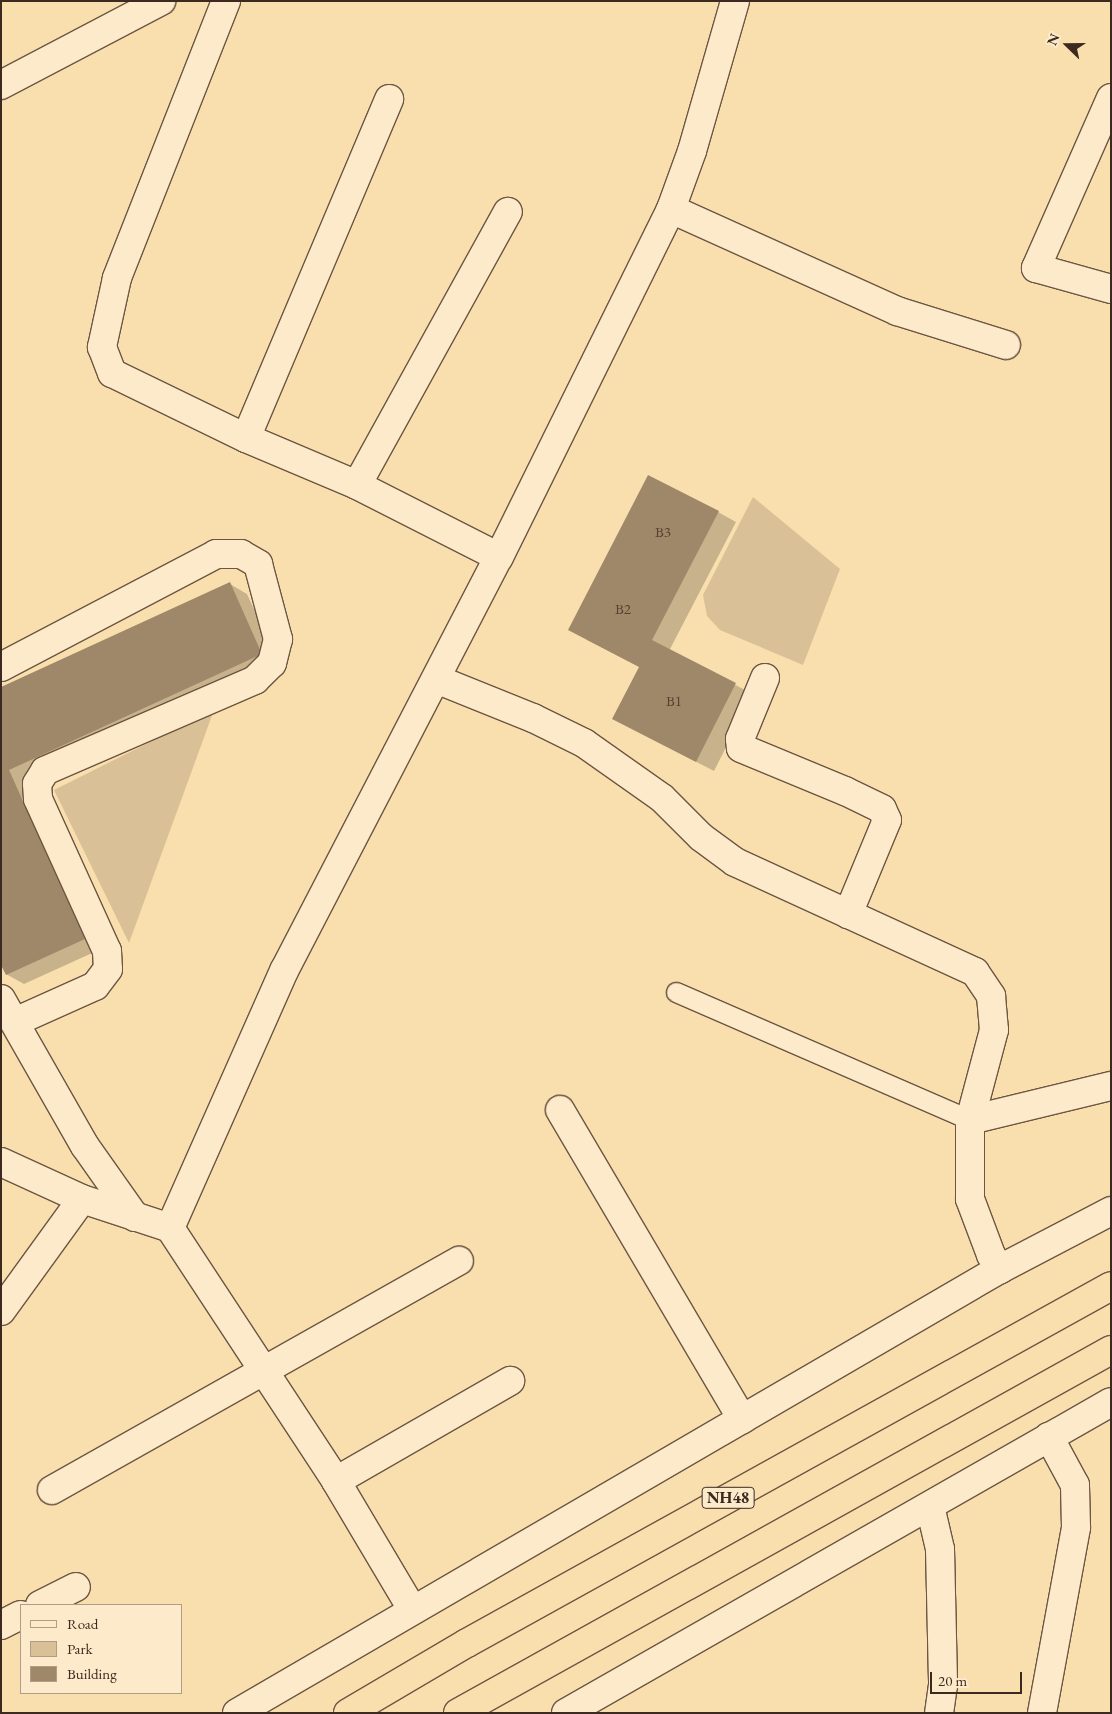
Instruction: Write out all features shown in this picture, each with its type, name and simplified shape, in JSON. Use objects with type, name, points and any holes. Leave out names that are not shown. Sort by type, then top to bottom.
[{"type":"highway","name":"NH48","points":[[348,1713],[475,1638],[1111,1286]]},
{"type":"highway","points":[[458,1713],[1111,1350]]},
{"type":"street","points":[[1,85],[161,1]]},
{"type":"street","points":[[226,1],[117,278],[102,346],[112,373],[246,438],[357,485],[499,558]]},
{"type":"street","points":[[170,1228],[285,969],[499,558],[671,209],[692,151],[735,1]]},
{"type":"street","points":[[1111,98],[1036,268],[1111,289]]},
{"type":"street","points":[[246,438],[389,99]]},
{"type":"street","points":[[671,209],[897,311],[1006,345]]},
{"type":"street","points":[[357,485],[508,212]]},
{"type":"street","points":[[1,668],[216,554],[241,554],[258,564],[278,639],[272,663],[255,680],[45,771],[37,784],[38,799],[108,951],[108,969],[96,986],[15,1022]]},
{"type":"street","points":[[766,678],[740,739],[741,748],[845,791],[882,809],[887,820],[848,914]]},
{"type":"street","points":[[436,679],[533,718],[584,743],[662,798],[701,837],[735,862],[975,972],[991,996],[994,1030],[970,1120],[970,1199],[991,1255],[1000,1269]]},
{"type":"street","points":[[1,999],[84,1146],[135,1217]]},
{"type":"street","points":[[970,1120],[1111,1086]]},
{"type":"street","points":[[560,1110],[742,1419]]},
{"type":"street","points":[[1,1162],[82,1199],[170,1228],[266,1372],[336,1482],[412,1609]]},
{"type":"street","points":[[1,1311],[82,1199]]},
{"type":"street","points":[[237,1713],[412,1609],[1000,1269],[1111,1211]]},
{"type":"street","points":[[52,1490],[266,1372],[458,1261]]},
{"type":"street","points":[[336,1482],[510,1381]]},
{"type":"street","points":[[566,1713],[1111,1402]]},
{"type":"street","points":[[1042,1713],[1076,1526],[1075,1484],[1049,1437]]},
{"type":"street","points":[[930,1506],[940,1549],[943,1685],[939,1713]]},
{"type":"street","points":[[42,1604],[76,1587]]},
{"type":"street","points":[[1,1625],[20,1616]]},
{"type":"lane","points":[[676,992],[970,1120]]},
{"type":"green space","points":[[753,497],[840,569],[803,665],[720,630],[707,616],[703,595]]},
{"type":"green space","points":[[214,710],[129,943],[54,790]]},
{"type":"building","points":[[648,475],[719,511],[652,640],[736,683],[696,762],[612,719],[639,667],[568,630]]},
{"type":"building","points":[[230,582],[262,654],[9,770],[85,939],[6,975],[1,965],[1,687]]}]
